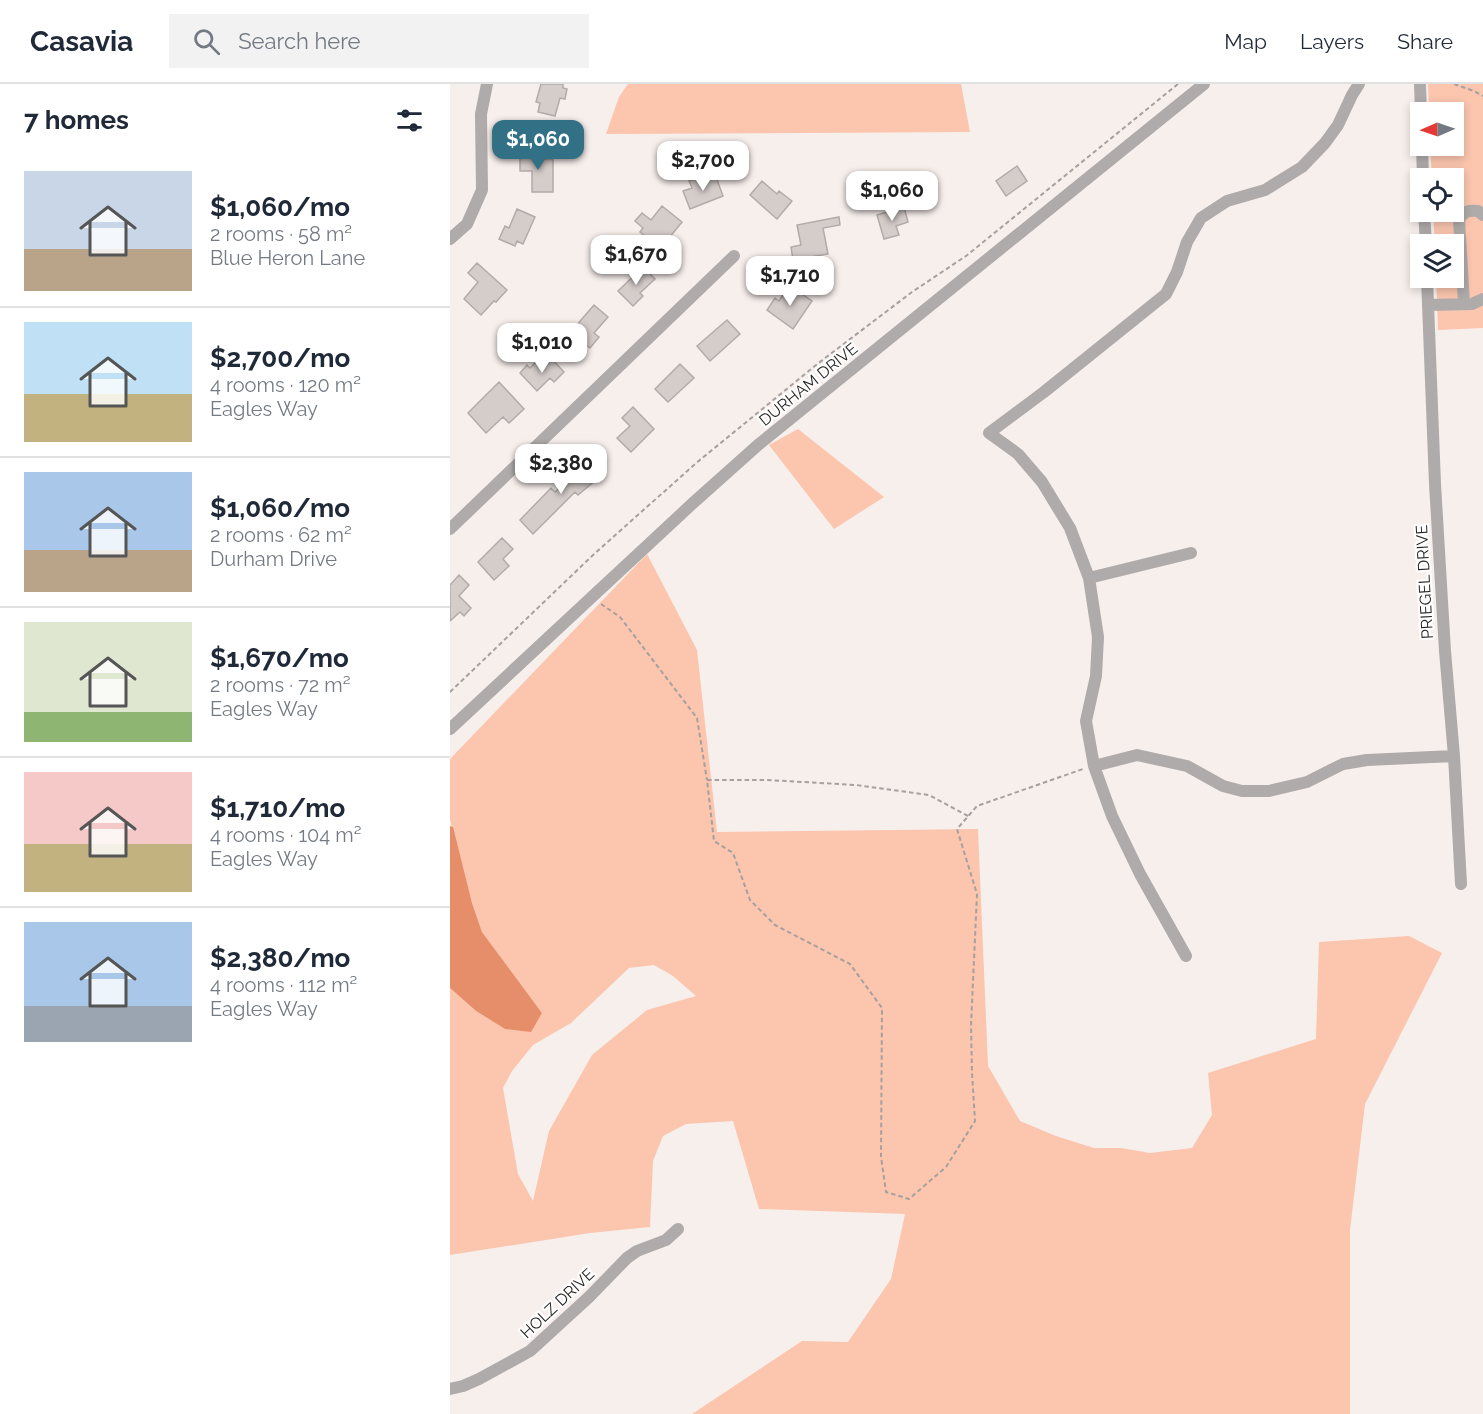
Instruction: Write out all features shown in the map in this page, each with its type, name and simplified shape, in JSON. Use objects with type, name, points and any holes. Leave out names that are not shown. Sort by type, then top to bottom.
[{"type":"street","points":[[450,239],[467,224],[482,190],[481,114],[487,84]]},
{"type":"street","name":"DURHAM DRIVE","points":[[450,729],[758,445],[1204,84]]},
{"type":"street","points":[[1186,956],[1140,874],[1112,816],[1094,765],[1086,721],[1096,676],[1098,637],[1089,578],[1070,528],[1042,482],[1018,454],[989,434],[1166,294],[1177,272],[1187,242],[1202,218],[1227,201],[1265,190],[1302,167],[1325,144],[1338,125],[1359,84]]},
{"type":"street","points":[[1420,84],[1421,102]]},
{"type":"street","points":[[1464,303],[1459,220],[1461,214],[1466,211],[1478,211],[1483,215]]},
{"type":"street","points":[[450,529],[734,256]]},
{"type":"street","name":"PRIEGEL DRIVE","points":[[1427,288],[1439,558],[1461,884]]},
{"type":"street","points":[[1428,305],[1472,304],[1483,300]]},
{"type":"street","points":[[1089,578],[1191,553]]},
{"type":"street","points":[[1094,765],[1137,755],[1187,766],[1223,786],[1242,791],[1269,791],[1307,782],[1343,764],[1367,760],[1454,756]]},
{"type":"street","name":"HOLZ DRIVE","points":[[450,1389],[479,1379],[530,1351],[589,1298],[627,1257],[666,1240],[678,1229]]},
{"type":"path","points":[[450,692],[592,556],[695,464],[825,358],[912,292],[966,256],[1178,84]]},
{"type":"path","points":[[1454,84],[1483,96]]},
{"type":"path","points":[[594,594],[602,606],[620,617],[697,718],[714,841],[734,853],[750,900],[775,925],[850,964],[882,1008],[881,1158],[886,1192],[909,1199],[946,1167],[975,1121],[971,1025],[977,894],[957,829],[977,806],[1094,765]]},
{"type":"path","points":[[707,780],[767,780],[856,785],[929,795],[968,816]]},
{"type":"shaded area","points":[[628,84],[961,84],[970,132],[606,134],[619,97]]},
{"type":"shaded area","points":[[1428,84],[1483,84],[1483,328],[1438,330],[1436,288],[1464,288],[1464,234],[1434,234],[1434,222],[1464,222],[1464,168],[1431,168],[1431,156],[1464,156],[1464,102],[1429,102]]},
{"type":"shaded area","points":[[798,429],[884,497],[834,529],[769,445]]},
{"type":"shaded area","points":[[647,554],[697,650],[717,832],[978,829],[988,1066],[1020,1121],[1094,1148],[1121,1148],[1150,1153],[1192,1148],[1212,1115],[1208,1073],[1316,1039],[1319,942],[1409,936],[1442,953],[1365,1104],[1350,1230],[1350,1414],[692,1414],[802,1341],[848,1342],[891,1279],[905,1214],[759,1209],[733,1121],[686,1124],[663,1136],[653,1161],[650,1227],[590,1233],[450,1255],[450,988],[476,1011],[505,1029],[535,1024],[542,1013],[482,932],[450,820],[450,759]],"holes":[[[654,965],[673,976],[696,996],[647,1010],[592,1055],[549,1131],[533,1201],[518,1174],[503,1088],[512,1071],[533,1045],[571,1023],[629,968]]]},
{"type":"shaded area","points":[[450,826],[453,827],[472,903],[482,932],[542,1013],[531,1032],[505,1029],[476,1011],[450,988]]},
{"type":"building","points":[[541,84],[563,84],[563,88],[567,89],[565,99],[560,98],[555,116],[538,112],[540,103],[536,102]]},
{"type":"building","points":[[520,151],[536,151],[536,159],[553,159],[553,192],[532,192],[532,171],[520,171]]},
{"type":"building","points":[[1017,166],[1027,181],[1006,196],[996,181]]},
{"type":"building","points":[[716,177],[723,196],[690,209],[683,191],[692,188],[689,181],[698,178],[700,184]]},
{"type":"building","points":[[762,181],[777,194],[779,191],[792,201],[777,219],[750,195]]},
{"type":"building","points":[[662,206],[682,222],[669,238],[679,246],[670,257],[640,232],[643,228],[635,221],[642,213],[651,220]]},
{"type":"building","points":[[904,207],[908,222],[896,226],[899,235],[884,239],[877,215]]},
{"type":"building","points":[[517,209],[535,217],[523,244],[517,241],[515,246],[499,239],[505,226],[509,228]]},
{"type":"building","points":[[839,217],[840,225],[823,228],[828,254],[793,260],[791,247],[801,245],[797,225]]},
{"type":"building","points":[[477,263],[507,290],[481,315],[464,299],[478,282],[468,273]]},
{"type":"building","points":[[643,267],[655,279],[640,293],[643,296],[633,306],[618,291]]},
{"type":"building","points":[[792,287],[812,301],[793,329],[767,310],[775,298],[779,301]]},
{"type":"building","points":[[594,305],[608,317],[594,333],[599,337],[590,348],[575,335],[579,330],[575,327]]},
{"type":"building","points":[[727,320],[740,334],[710,361],[697,346]]},
{"type":"building","points":[[552,359],[564,372],[554,382],[550,378],[537,391],[520,373],[527,365],[530,368],[538,360],[544,367]]},
{"type":"building","points":[[680,364],[694,378],[668,402],[655,389]]},
{"type":"building","points":[[499,382],[524,409],[509,423],[503,417],[486,433],[468,413]]},
{"type":"building","points":[[633,407],[654,429],[631,452],[617,438],[630,426],[622,418]]},
{"type":"building","points":[[585,454],[603,474],[578,495],[575,492],[533,534],[520,520],[551,488],[555,492],[581,469],[575,463]]},
{"type":"building","points":[[502,538],[513,549],[503,559],[509,566],[494,580],[478,562]]},
{"type":"building","points":[[459,575],[469,585],[459,596],[471,608],[464,616],[460,612],[450,621],[450,585]]}]
